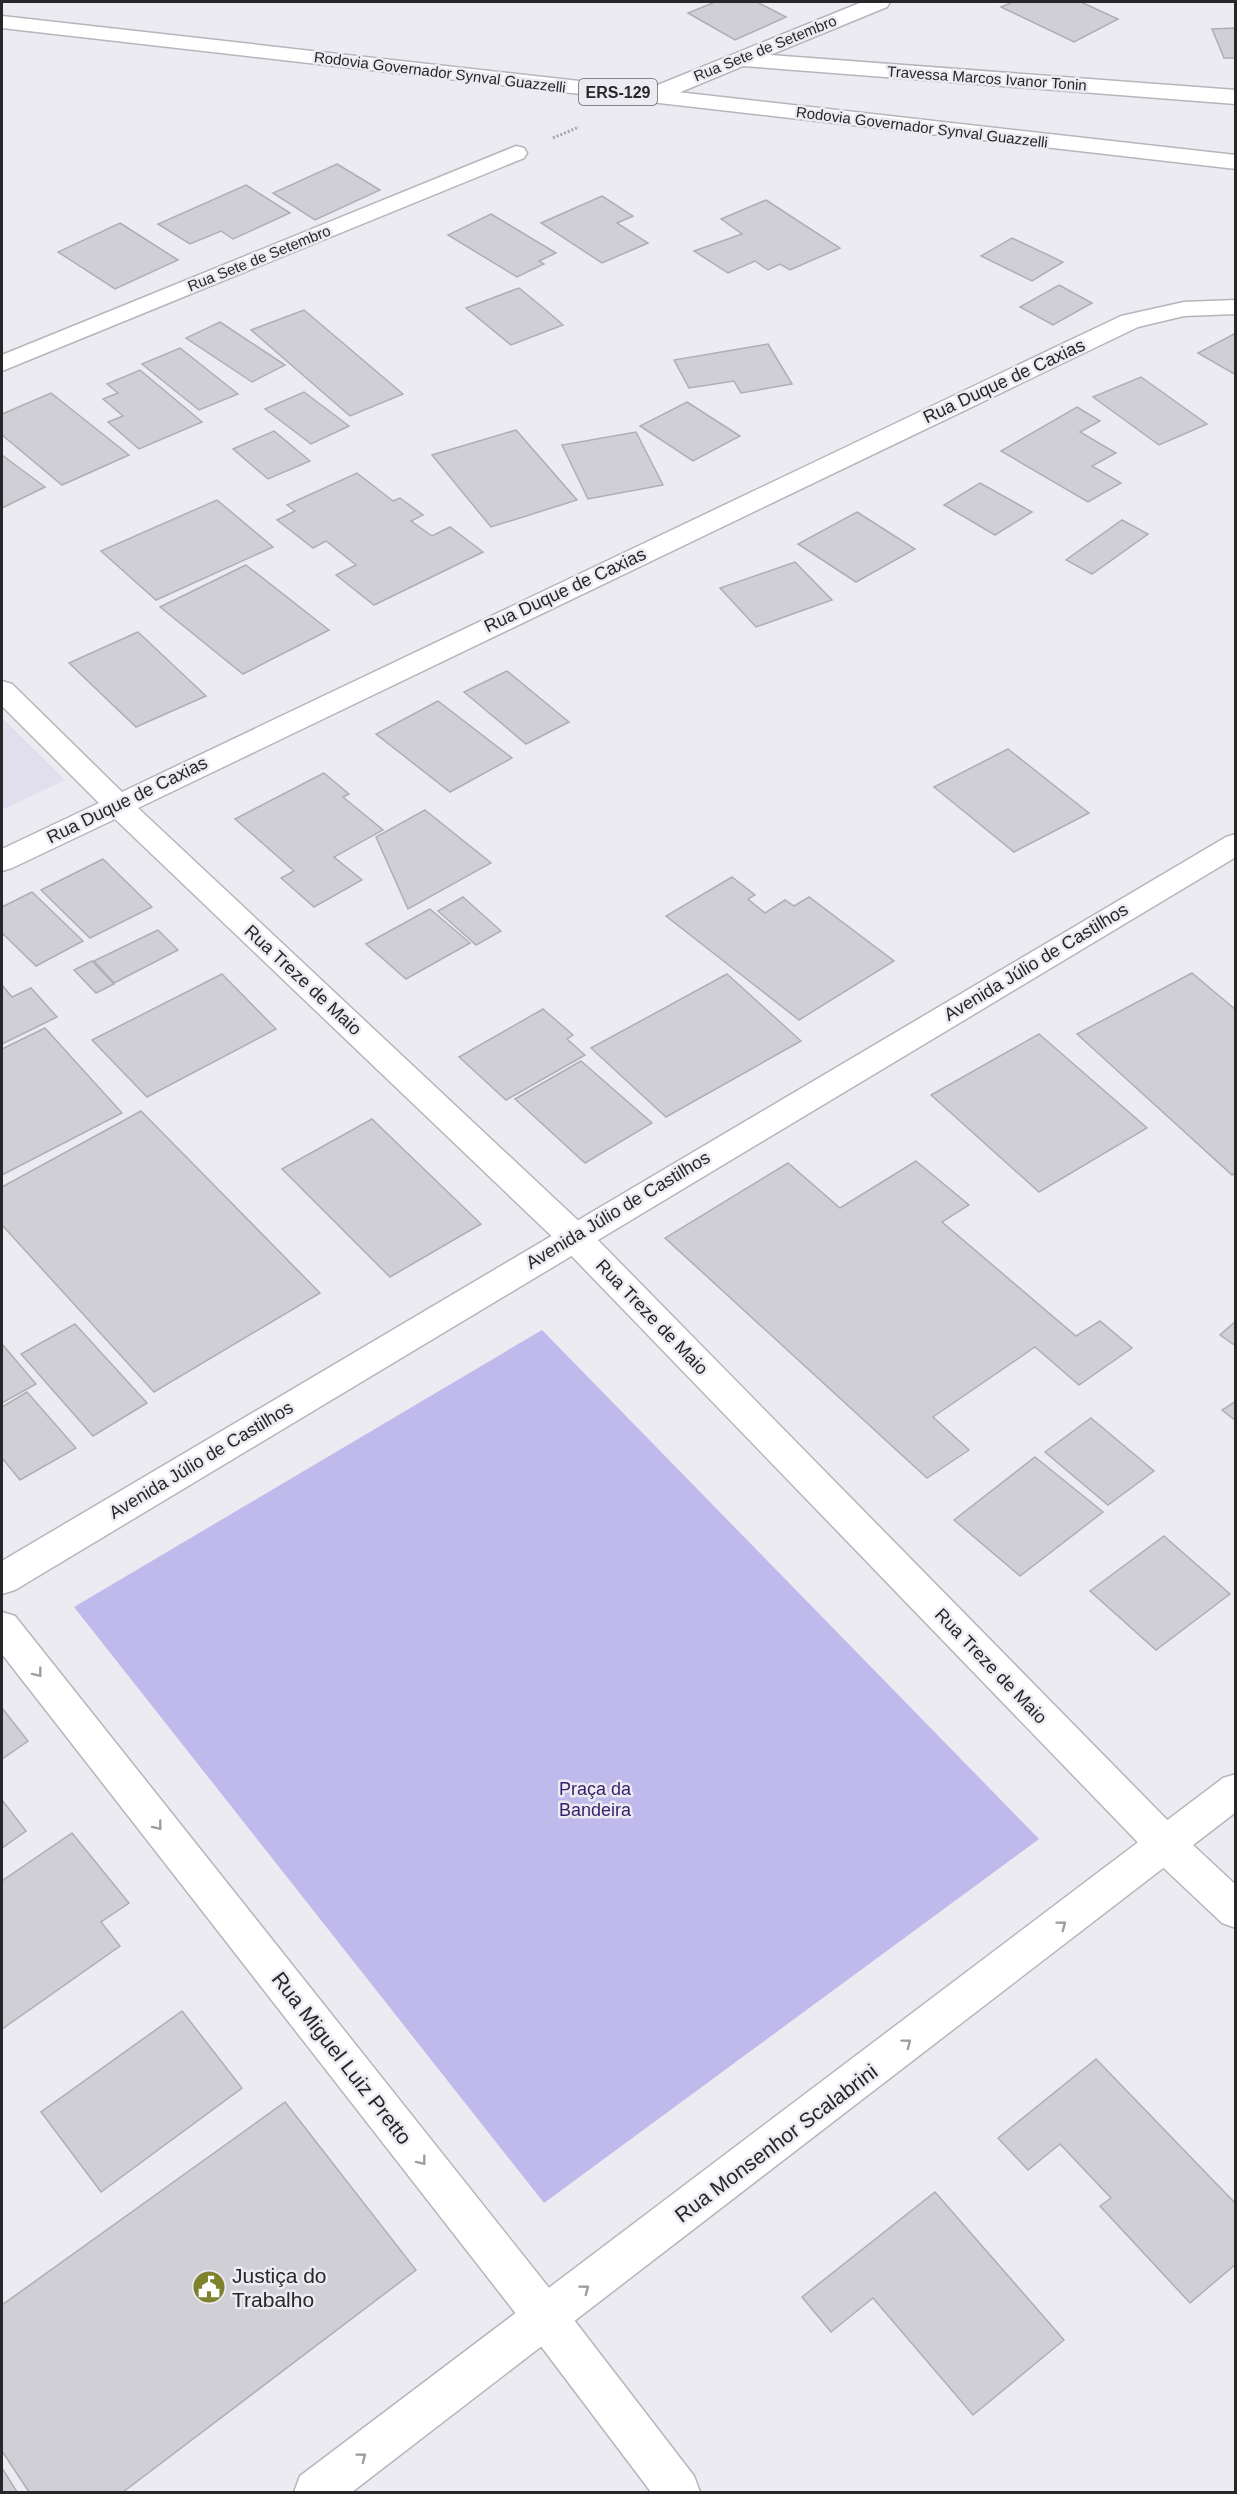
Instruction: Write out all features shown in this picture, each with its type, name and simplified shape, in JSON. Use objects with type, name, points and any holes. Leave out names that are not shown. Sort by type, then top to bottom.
[{"type":"street","name":"Rua Sete de Setembro","points":[[651,96],[879,2]]},
{"type":"street","name":"Rodovia Governador Synval Guazzelli","points":[[2,22],[1236,162]]},
{"type":"street","name":"Travessa Marcos Ivanor Tonin","points":[[738,59],[1236,97]]},
{"type":"street","name":"Rua Sete de Setembro","points":[[2,364],[516,153]]},
{"type":"street","name":"Rua Duque de Caxias","points":[[2,861],[1130,321],[1184,309],[1236,307]]},
{"type":"street","name":"Rua Treze de Maio","points":[[2,690],[117,804],[573,1236],[1166,1845],[1236,1911]]},
{"type":"street","name":"Avenida Júlio de Castilhos","points":[[2,1579],[573,1236],[1236,844]]},
{"type":"street","name":"Rua Miguel Luiz Pretto","points":[[2,1627],[546,2318],[678,2493]]},
{"type":"street","name":"Rua Monsenhor Scalabrini","points":[[316,2493],[1236,1790]]},
{"type":"shaded area","points":[[2,718],[65,780],[2,810]]},
{"type":"green space","name":"Praça da Bandeira","points":[[542,1330],[1039,1839],[544,2203],[74,1607]]},
{"type":"building","points":[[715,2],[757,2],[786,17],[735,40],[688,13]]},
{"type":"building","points":[[1013,2],[1081,2],[1118,19],[1074,42],[1001,7]]},
{"type":"building","points":[[1236,28],[1236,58],[1224,58],[1212,29]]},
{"type":"building","points":[[337,164],[380,190],[315,220],[273,193]]},
{"type":"building","points":[[246,185],[290,213],[233,239],[221,231],[190,244],[158,224]]},
{"type":"building","points":[[602,196],[633,216],[617,223],[648,243],[602,263],[541,223]]},
{"type":"building","points":[[766,200],[840,248],[790,270],[780,264],[768,270],[755,261],[728,273],[694,251],[742,234],[721,219]]},
{"type":"building","points":[[491,214],[556,253],[539,261],[544,264],[517,277],[448,235]]},
{"type":"building","points":[[120,223],[178,260],[115,289],[58,252]]},
{"type":"building","points":[[1012,238],[1063,262],[1032,281],[981,256]]},
{"type":"building","points":[[1059,285],[1092,303],[1053,325],[1020,307]]},
{"type":"building","points":[[519,288],[563,325],[511,345],[466,308]]},
{"type":"building","points":[[304,310],[403,394],[350,416],[251,330]]},
{"type":"building","points":[[220,322],[285,365],[252,382],[186,338]]},
{"type":"building","points":[[1236,333],[1236,375],[1198,353]]},
{"type":"building","points":[[768,344],[792,384],[741,393],[734,381],[689,388],[674,360]]},
{"type":"building","points":[[180,348],[238,394],[199,410],[142,364]]},
{"type":"building","points":[[140,370],[202,422],[139,449],[108,422],[123,416],[103,399],[118,393],[107,384]]},
{"type":"building","points":[[1141,377],[1207,424],[1159,445],[1093,397]]},
{"type":"building","points":[[304,392],[349,426],[311,444],[265,409]]},
{"type":"building","points":[[51,393],[129,455],[62,485],[2,435],[2,414]]},
{"type":"building","points":[[687,402],[740,436],[693,461],[640,426]]},
{"type":"building","points":[[1077,407],[1100,421],[1080,432],[1116,453],[1092,466],[1121,483],[1088,502],[1001,451]]},
{"type":"building","points":[[516,430],[577,500],[491,527],[432,455]]},
{"type":"building","points":[[274,431],[310,461],[268,479],[233,449]]},
{"type":"building","points":[[636,432],[663,485],[588,499],[562,445]]},
{"type":"building","points":[[2,455],[45,487],[2,508]]},
{"type":"building","points":[[357,473],[393,501],[400,498],[423,515],[411,521],[432,536],[450,527],[483,552],[374,605],[336,575],[356,565],[326,541],[313,548],[277,520],[295,511],[287,505]]},
{"type":"building","points":[[980,483],[1032,512],[995,535],[944,505]]},
{"type":"building","points":[[217,500],[273,547],[156,600],[101,551]]},
{"type":"building","points":[[857,512],[915,549],[856,582],[798,544]]},
{"type":"building","points":[[1122,520],[1148,534],[1092,574],[1066,560]]},
{"type":"building","points":[[795,562],[832,600],[756,627],[720,588]]},
{"type":"building","points":[[246,565],[329,630],[243,674],[160,607]]},
{"type":"building","points":[[138,632],[206,696],[136,727],[69,663]]},
{"type":"building","points":[[507,671],[569,722],[526,744],[464,692]]},
{"type":"building","points":[[438,701],[512,758],[450,792],[376,734]]},
{"type":"building","points":[[1008,749],[1089,813],[1014,852],[934,787]]},
{"type":"building","points":[[324,773],[349,794],[343,797],[383,830],[334,857],[362,880],[314,907],[281,878],[294,871],[235,819]]},
{"type":"building","points":[[425,810],[491,863],[408,909],[376,837]]},
{"type":"building","points":[[103,859],[152,907],[90,938],[41,890]]},
{"type":"building","points":[[732,877],[755,895],[748,899],[765,913],[785,900],[794,906],[809,897],[894,961],[799,1020],[666,916]]},
{"type":"building","points":[[32,892],[83,941],[36,966],[2,933],[2,907]]},
{"type":"building","points":[[463,897],[501,931],[476,945],[438,911]]},
{"type":"building","points":[[430,909],[470,943],[406,979],[366,944]]},
{"type":"building","points":[[158,930],[178,950],[114,983],[94,961]]},
{"type":"building","points":[[92,961],[114,984],[96,993],[74,970]]},
{"type":"building","points":[[1192,973],[1236,1010],[1236,1173],[1232,1175],[1077,1034]]},
{"type":"building","points":[[222,974],[276,1029],[147,1097],[92,1040]]},
{"type":"building","points":[[727,974],[801,1041],[666,1117],[591,1048]]},
{"type":"building","points":[[2,985],[12,997],[31,988],[57,1017],[2,1044]]},
{"type":"building","points":[[543,1009],[573,1035],[567,1039],[585,1055],[506,1100],[459,1057]]},
{"type":"building","points":[[45,1028],[122,1113],[2,1175],[2,1049]]},
{"type":"building","points":[[1039,1034],[1147,1128],[1039,1192],[931,1095]]},
{"type":"building","points":[[581,1061],[652,1123],[585,1163],[515,1099]]},
{"type":"building","points":[[141,1111],[320,1293],[154,1392],[2,1225],[2,1187]]},
{"type":"building","points":[[372,1119],[481,1224],[390,1277],[282,1169]]},
{"type":"building","points":[[916,1161],[969,1205],[942,1222],[1076,1336],[1100,1321],[1132,1348],[1079,1385],[1035,1347],[933,1417],[969,1450],[927,1478],[665,1238],[788,1163],[840,1208]]},
{"type":"building","points":[[1236,1321],[1236,1346],[1220,1335]]},
{"type":"building","points":[[75,1324],[147,1403],[93,1436],[21,1354]]},
{"type":"building","points":[[2,1344],[36,1384],[2,1403]]},
{"type":"building","points":[[27,1392],[76,1448],[20,1480],[2,1458],[2,1407]]},
{"type":"building","points":[[1236,1401],[1236,1421],[1222,1410]]},
{"type":"building","points":[[1091,1418],[1154,1471],[1108,1505],[1045,1452]]},
{"type":"building","points":[[1035,1457],[1103,1512],[1020,1576],[954,1520]]},
{"type":"building","points":[[1164,1536],[1230,1594],[1156,1650],[1090,1591]]},
{"type":"building","points":[[2,1708],[28,1741],[2,1759]]},
{"type":"building","points":[[2,1800],[26,1831],[2,1848]]},
{"type":"building","points":[[72,1833],[129,1903],[101,1922],[120,1946],[2,2029],[2,1881]]},
{"type":"building","points":[[182,2011],[242,2088],[101,2192],[41,2112]]},
{"type":"building","points":[[1096,2059],[1236,2204],[1236,2264],[1190,2303],[1100,2206],[1111,2198],[1060,2144],[1028,2170],[998,2138]]},
{"type":"building","name":"Justiça do Trabalho","points":[[285,2102],[416,2270],[123,2492],[29,2492],[2,2451],[2,2305]]},
{"type":"building","points":[[935,2192],[1064,2340],[973,2415],[873,2298],[831,2332],[802,2297]]},
{"type":"building","points":[[2,2468],[17,2492],[2,2492]]},
{"type":"place","name":"Justiça do Trabalho","points":[[209,2287]]}]
